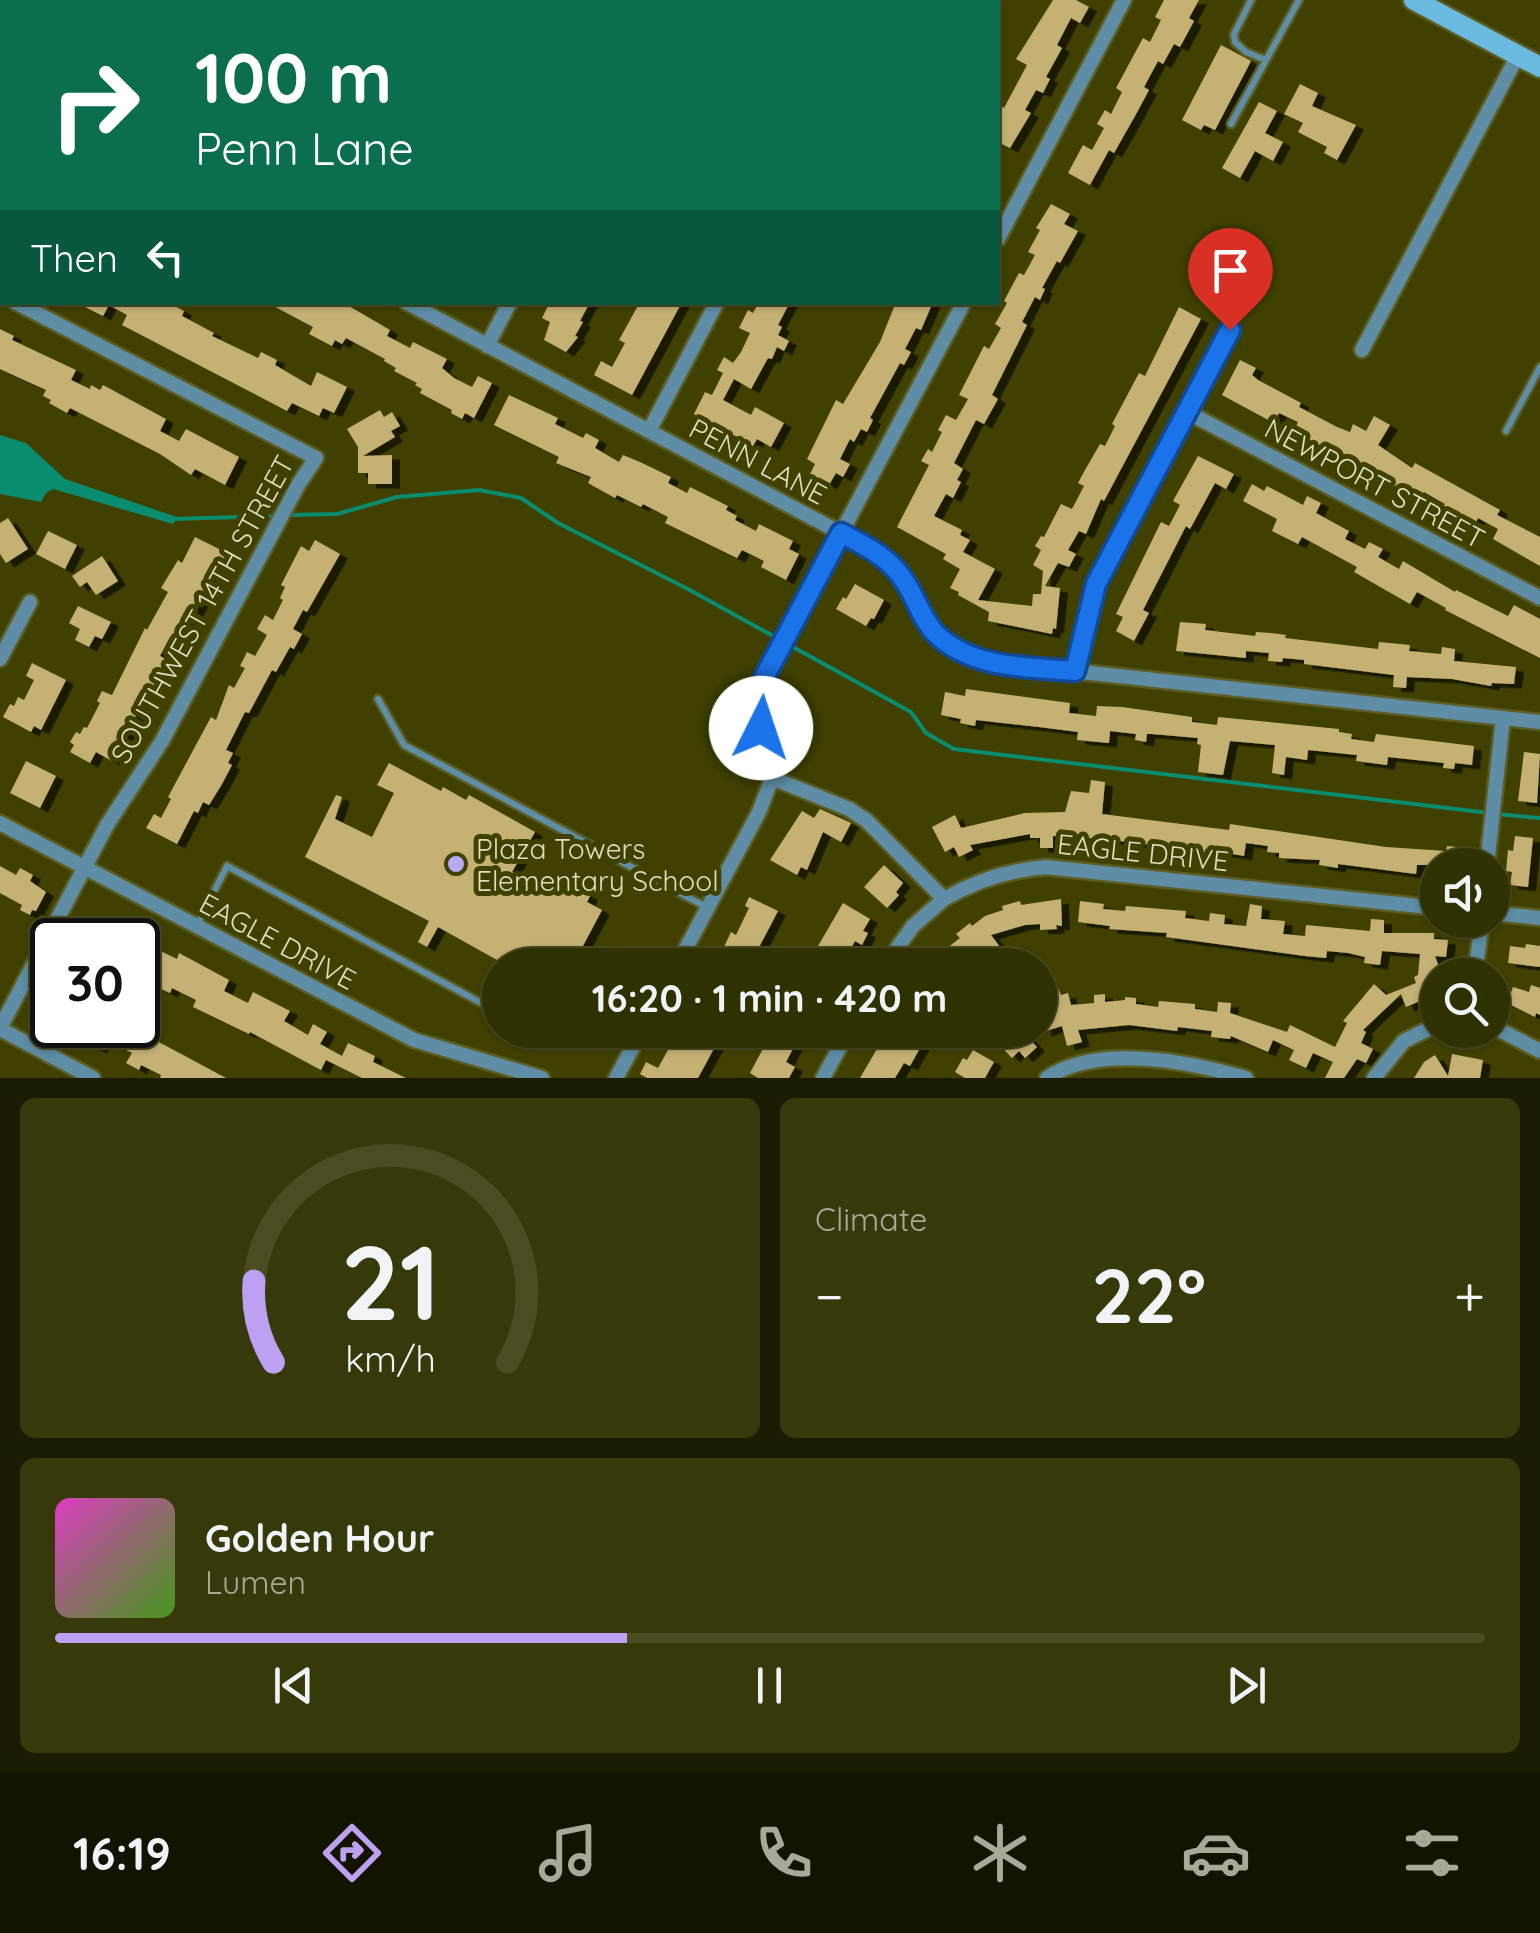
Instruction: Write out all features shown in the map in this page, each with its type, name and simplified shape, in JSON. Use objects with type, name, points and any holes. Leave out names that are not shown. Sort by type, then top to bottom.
[{"type":"main road","points":[[1414,0],[1540,67]]},
{"type":"street","points":[[1000,235],[1124,0]]},
{"type":"street","points":[[1362,350],[1518,55]]},
{"type":"street","name":"SOUTHWEST 14TH STREET","points":[[0,1029],[121,802],[162,741],[316,458],[20,305]]},
{"type":"street","name":"PENN LANE","points":[[412,305],[871,549],[896,569],[928,625],[948,644],[990,662],[1540,722]]},
{"type":"street","points":[[487,346],[508,305]]},
{"type":"street","points":[[649,432],[715,305]]},
{"type":"street","points":[[685,948],[759,812],[772,778],[759,706],[765,676],[962,305]]},
{"type":"street","points":[[1075,671],[1096,584],[1230,330]]},
{"type":"street","name":"NEWPORT STREET","points":[[1187,412],[1540,598]]},
{"type":"street","points":[[0,659],[30,602]]},
{"type":"street","points":[[1490,848],[1503,718]]},
{"type":"street","points":[[772,778],[849,809],[866,820],[944,899]]},
{"type":"street","name":"EAGLE DRIVE","points":[[0,823],[414,1040],[542,1078]]},
{"type":"street","name":"EAGLE DRIVE","points":[[897,948],[913,926],[944,899],[977,882],[1018,870],[1059,868],[1420,906]]},
{"type":"street","points":[[1510,915],[1540,918]]},
{"type":"street","points":[[0,1029],[93,1078]]},
{"type":"street","points":[[1374,1078],[1404,1041],[1420,1033]]},
{"type":"street","points":[[1510,1035],[1540,1050]]},
{"type":"street","points":[[616,1078],[632,1048]]},
{"type":"street","points":[[823,1078],[839,1048]]},
{"type":"street","points":[[1048,1078],[1074,1064],[1112,1058],[1200,1067],[1246,1078]]},
{"type":"lane","points":[[1251,0],[1234,34],[1235,42],[1246,52],[1266,60]]},
{"type":"lane","points":[[1231,124],[1299,0]]},
{"type":"lane","points":[[1506,431],[1540,367]]},
{"type":"lane","points":[[378,700],[404,746],[707,908]]},
{"type":"lane","points":[[197,926],[227,866],[482,1003]]},
{"type":"shaded area","points":[[0,435],[26,443],[65,479],[177,517],[173,524],[53,489],[41,502],[0,494]]},
{"type":"building","points":[[1053,0],[1076,0],[1089,7],[1080,23],[1071,18],[1057,45],[1062,48],[1046,77],[1050,79],[1043,93],[1036,90],[1025,110],[1031,113],[1010,148],[1000,143],[1000,105],[1004,108],[1027,65],[1016,59]]},
{"type":"building","points":[[1164,0],[1199,0],[1189,18],[1194,21],[1180,47],[1174,44],[1163,64],[1158,61],[1135,116],[1114,153],[1109,150],[1090,185],[1068,173],[1083,145],[1092,150],[1104,128],[1097,124],[1105,110],[1111,114],[1122,92],[1116,88],[1143,38],[1150,42],[1161,20],[1155,17]]},
{"type":"building","points":[[1221,45],[1251,61],[1215,130],[1204,125],[1201,130],[1182,120]]},
{"type":"building","points":[[1300,84],[1318,93],[1312,106],[1356,125],[1337,160],[1324,153],[1327,147],[1298,132],[1303,123],[1284,114]]},
{"type":"building","points":[[1259,102],[1277,111],[1265,133],[1283,142],[1273,161],[1255,151],[1240,178],[1222,168]]},
{"type":"building","points":[[1051,204],[1070,214],[1064,224],[1078,231],[1042,288],[1045,289],[1040,300],[1035,297],[1022,322],[1027,325],[992,395],[998,399],[984,424],[976,420],[954,463],[963,469],[957,480],[961,482],[953,498],[946,494],[934,516],[962,530],[960,535],[970,540],[963,552],[995,569],[978,600],[1032,606],[1033,594],[1041,594],[1043,571],[1033,565],[1041,550],[1035,546],[1061,504],[1072,509],[1084,486],[1078,483],[1100,444],[1105,446],[1139,373],[1145,376],[1179,307],[1201,319],[1104,501],[1101,499],[1086,534],[1079,531],[1068,550],[1076,554],[1069,567],[1058,563],[1045,586],[1060,588],[1056,629],[1052,634],[988,621],[989,612],[950,588],[960,569],[943,559],[946,554],[897,527],[929,465],[921,461],[928,449],[932,452],[946,415],[956,420],[968,399],[959,395],[984,346],[989,349],[1001,328],[995,324],[1007,303],[1004,301],[1019,273],[1024,275],[1035,255],[1028,252],[1040,230],[1036,228]]},
{"type":"building","points":[[81,305],[109,305],[103,316]]},
{"type":"building","points":[[109,305],[173,305],[184,311],[182,316],[214,333],[212,336],[258,358],[261,352],[277,360],[275,365],[311,386],[317,372],[347,387],[334,413],[323,408],[319,416],[292,403],[287,411],[122,325],[127,315]]},
{"type":"building","points":[[272,305],[347,305],[390,330],[387,336],[410,348],[413,342],[447,359],[442,368],[454,378],[472,387],[478,376],[492,383],[474,418],[465,413],[462,419],[420,393],[422,389],[417,383],[394,371],[396,368],[385,359],[346,338],[342,344],[335,340],[332,346],[309,334],[313,327]]},
{"type":"building","points":[[548,305],[588,305],[575,336],[578,337],[566,352],[544,340],[550,322],[542,318]]},
{"type":"building","points":[[638,305],[680,305],[632,395],[594,375],[601,361],[612,367],[625,343],[619,340]]},
{"type":"building","points":[[757,305],[788,305],[778,325],[782,327],[778,335],[789,341],[784,351],[777,347],[772,359],[768,358],[751,389],[734,379],[723,400],[751,415],[755,407],[784,423],[771,447],[757,439],[753,446],[723,429],[721,433],[694,414],[705,392],[712,395],[723,373],[717,370],[724,357],[733,363],[741,352],[750,333],[739,328],[748,310],[753,313]]},
{"type":"building","points":[[895,305],[932,305],[921,330],[916,328],[905,349],[911,352],[904,365],[900,363],[870,418],[873,420],[867,432],[861,429],[854,442],[850,439],[840,459],[850,464],[843,477],[836,473],[829,485],[810,474],[815,464],[807,459],[836,400],[843,404],[880,342]]},
{"type":"building","points":[[0,329],[14,336],[12,340],[76,370],[71,380],[90,389],[91,385],[100,390],[103,385],[166,419],[160,431],[179,441],[186,429],[239,457],[225,485],[195,469],[191,475],[160,454],[70,408],[67,413],[49,403],[51,400],[43,396],[46,390],[0,369]]},
{"type":"building","points":[[1240,360],[1256,368],[1252,375],[1258,380],[1337,427],[1350,432],[1353,424],[1366,431],[1374,416],[1390,425],[1378,445],[1412,468],[1415,463],[1500,510],[1497,515],[1540,537],[1540,566],[1493,539],[1498,529],[1478,518],[1473,529],[1441,511],[1445,504],[1424,492],[1420,499],[1293,432],[1298,422],[1279,413],[1274,423],[1222,395]]},
{"type":"building","points":[[509,395],[558,418],[555,424],[583,438],[586,433],[599,440],[595,448],[619,462],[623,455],[640,462],[671,477],[668,483],[687,493],[690,487],[728,506],[726,510],[737,516],[735,520],[756,531],[759,524],[793,541],[789,549],[799,554],[786,580],[761,567],[764,561],[742,550],[737,558],[665,523],[668,517],[643,504],[641,507],[617,495],[615,498],[588,483],[591,477],[556,463],[559,457],[494,425]]},
{"type":"building","points":[[380,410],[384,417],[392,412],[400,426],[391,431],[395,437],[363,456],[392,455],[392,484],[368,484],[368,473],[358,473],[358,447],[347,429]]},
{"type":"building","points":[[1198,456],[1234,474],[1226,489],[1215,483],[1190,529],[1186,526],[1143,610],[1149,613],[1134,641],[1116,631],[1123,617],[1116,614],[1161,522],[1169,526],[1180,505],[1173,501]]},
{"type":"building","points":[[1252,484],[1264,491],[1267,486],[1303,505],[1307,496],[1321,503],[1316,513],[1349,531],[1345,539],[1365,549],[1369,542],[1383,549],[1378,557],[1399,569],[1403,561],[1455,592],[1508,616],[1514,605],[1540,619],[1540,658],[1417,592],[1410,604],[1354,572],[1357,567],[1302,537],[1298,544],[1272,531],[1277,519],[1243,501]]},
{"type":"building","points":[[8,518],[28,549],[6,563],[0,554],[0,523]]},
{"type":"building","points":[[48,531],[77,545],[65,569],[36,554]]},
{"type":"building","points":[[195,537],[227,553],[187,627],[182,624],[174,639],[170,637],[160,656],[169,661],[112,761],[96,752],[90,763],[70,752],[74,745],[70,742],[76,732],[80,734],[87,728],[102,691],[112,695],[145,628],[168,592],[161,588],[178,560],[182,563]]},
{"type":"building","points":[[315,540],[340,554],[293,629],[302,634],[294,649],[290,647],[276,672],[272,670],[249,713],[245,712],[226,750],[233,753],[228,763],[232,765],[222,784],[209,805],[203,802],[198,813],[194,811],[177,844],[146,828],[154,814],[161,818],[171,799],[168,797],[211,717],[216,720],[229,685],[234,688],[245,668],[240,666],[247,652],[255,656],[267,635],[257,629],[265,615],[273,620],[283,600],[280,598],[285,587],[281,585],[301,546],[309,551]]},
{"type":"building","points":[[102,556],[118,581],[96,595],[87,582],[80,587],[72,576]]},
{"type":"building","points":[[855,584],[884,600],[866,626],[836,609]]},
{"type":"building","points":[[78,606],[111,622],[102,639],[95,636],[89,647],[75,640],[80,629],[69,623]]},
{"type":"building","points":[[1180,622],[1206,624],[1205,630],[1255,636],[1256,632],[1271,633],[1378,649],[1379,642],[1410,645],[1409,651],[1441,654],[1442,647],[1455,649],[1454,661],[1516,667],[1514,684],[1491,686],[1407,677],[1406,688],[1393,687],[1394,675],[1304,664],[1304,660],[1268,661],[1269,653],[1246,651],[1246,658],[1176,651]]},
{"type":"building","points":[[32,663],[66,680],[41,730],[34,726],[31,732],[3,717],[18,697],[24,700],[34,680],[26,676]]},
{"type":"building","points":[[966,689],[1070,703],[1069,713],[1096,716],[1097,706],[1122,707],[1192,717],[1192,722],[1217,725],[1218,717],[1339,729],[1352,734],[1351,739],[1374,742],[1376,734],[1474,746],[1472,765],[1455,763],[1454,769],[1443,768],[1444,763],[1388,757],[1387,765],[1356,761],[1357,755],[1308,750],[1307,760],[1286,757],[1284,775],[1272,773],[1275,745],[1230,741],[1223,775],[1198,772],[1198,738],[1147,734],[1146,742],[1135,740],[1136,734],[1110,731],[1109,743],[1077,740],[1078,732],[976,720],[975,726],[941,715],[945,692],[965,696]]},
{"type":"building","points":[[1524,752],[1540,754],[1537,803],[1518,801]]},
{"type":"building","points":[[26,761],[56,776],[40,808],[10,793]]},
{"type":"building","points":[[389,763],[441,791],[443,787],[466,800],[469,795],[535,832],[512,872],[558,896],[563,888],[577,897],[581,891],[590,896],[587,902],[602,910],[582,948],[482,948],[482,952],[438,927],[427,947],[418,942],[429,921],[305,857],[336,795],[342,797],[335,819],[372,837],[394,793],[377,785]]},
{"type":"building","points":[[1091,780],[1105,782],[1102,814],[1229,830],[1230,824],[1420,849],[1420,865],[1416,874],[1338,864],[1338,868],[1319,865],[1320,860],[1279,858],[1279,853],[1267,852],[1268,846],[1246,843],[1244,856],[1053,836],[1053,848],[1040,848],[1040,838],[1030,838],[1030,834],[970,845],[973,850],[959,857],[954,847],[945,852],[932,827],[955,815],[961,828],[1025,813],[1065,812],[1071,791],[1089,793]]},
{"type":"building","points":[[820,809],[851,823],[841,842],[823,832],[807,870],[801,867],[797,875],[770,860],[802,811],[814,818]]},
{"type":"building","points":[[1515,836],[1533,838],[1528,887],[1510,885],[1510,850],[1513,851]]},
{"type":"building","points":[[884,865],[903,883],[896,892],[899,895],[887,908],[864,887]]},
{"type":"building","points":[[0,866],[16,875],[20,868],[33,875],[30,881],[46,892],[36,911],[32,910],[30,915],[20,910],[22,905],[0,893]]},
{"type":"building","points":[[749,897],[778,911],[759,948],[726,948],[731,932],[736,935],[749,908],[745,906]]},
{"type":"building","points":[[1061,899],[1062,926],[1040,930],[1040,924],[1025,925],[991,935],[999,948],[947,948],[970,923],[972,926],[1003,910],[1002,906],[1020,901],[1021,905]]},
{"type":"building","points":[[1080,901],[1104,904],[1103,909],[1125,911],[1126,906],[1186,911],[1185,918],[1209,921],[1210,913],[1225,915],[1224,924],[1246,926],[1250,904],[1262,906],[1261,919],[1285,921],[1283,934],[1305,936],[1306,925],[1370,931],[1371,919],[1384,920],[1384,933],[1420,933],[1420,938],[1448,940],[1446,957],[1420,958],[1420,1001],[1406,1007],[1401,994],[1363,1030],[1366,1032],[1361,1043],[1373,1049],[1366,1063],[1357,1059],[1344,1078],[1325,1078],[1333,1062],[1313,1053],[1306,1068],[1289,1060],[1294,1050],[1273,1040],[1268,1052],[1231,1036],[1211,1037],[1212,1031],[1129,1025],[1078,1030],[1082,1042],[1067,1046],[1062,1026],[1057,1028],[1057,988],[1061,995],[1068,993],[1071,1005],[1094,1003],[1094,995],[1105,994],[1105,1002],[1125,997],[1136,998],[1136,1004],[1195,1004],[1195,1009],[1217,1012],[1218,1002],[1231,1003],[1230,1013],[1287,1032],[1290,1025],[1335,1047],[1347,1023],[1343,1021],[1374,984],[1386,995],[1416,983],[1420,954],[1382,951],[1380,965],[1364,963],[1365,957],[1348,953],[1327,951],[1326,958],[1305,956],[1078,922]]},
{"type":"building","points":[[843,903],[870,919],[863,931],[868,933],[862,945],[855,941],[851,948],[817,948]]},
{"type":"building","points":[[1526,944],[1540,946],[1540,967],[1510,963],[1510,946],[1525,948]]},
{"type":"building","points":[[160,951],[177,959],[179,953],[229,980],[224,991],[248,1003],[253,992],[290,1011],[284,1021],[308,1035],[313,1024],[327,1032],[320,1044],[342,1056],[348,1043],[375,1056],[373,1062],[406,1078],[362,1078],[326,1060],[321,1070],[193,1007],[196,1000],[172,988],[170,993],[160,988]]},
{"type":"building","points":[[1531,985],[1540,988],[1540,1015],[1536,1013],[1535,1017],[1510,1004],[1513,987],[1529,992]]},
{"type":"building","points":[[160,1043],[226,1078],[160,1078],[161,1075],[141,1065],[139,1070],[126,1063],[132,1053],[123,1048],[160,1048]]},
{"type":"building","points":[[669,1048],[714,1048],[698,1078],[647,1078],[640,1074],[646,1062],[658,1068]]},
{"type":"building","points":[[763,1048],[793,1048],[786,1062],[795,1067],[789,1078],[758,1078],[750,1073]]},
{"type":"building","points":[[878,1048],[920,1048],[910,1066],[904,1063],[895,1078],[860,1078]]},
{"type":"building","points":[[1002,1048],[1036,1048],[1025,1058],[1019,1051],[1012,1058]]},
{"type":"building","points":[[973,1050],[994,1062],[985,1078],[965,1078],[955,1072]]},
{"type":"building","points":[[1452,1054],[1483,1060],[1480,1078],[1414,1078],[1424,1062],[1435,1055],[1448,1076]]},
{"type":"waterway","points":[[287,515],[337,514],[397,497],[479,490],[521,498],[558,523],[686,588],[911,712],[926,733],[954,749],[1489,813]]},
{"type":"waterway","points":[[172,519],[277,516]]},
{"type":"waterway","points":[[1498,814],[1540,818]]},
{"type":"place","name":"Plaza Towers Elementary School","points":[[456,864]]},
{"type":"route","points":[[761,728],[759,706],[765,676],[841,533],[871,549],[896,569],[928,625],[948,644],[1004,665],[1075,671],[1096,584],[1230,330]]}]
